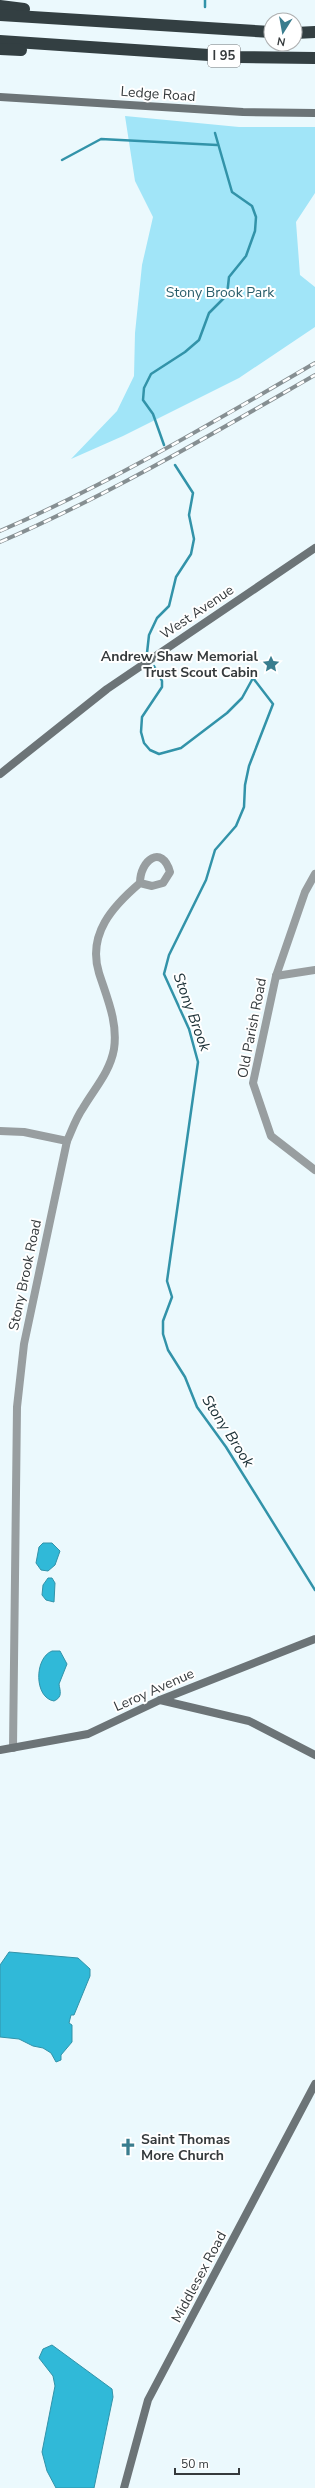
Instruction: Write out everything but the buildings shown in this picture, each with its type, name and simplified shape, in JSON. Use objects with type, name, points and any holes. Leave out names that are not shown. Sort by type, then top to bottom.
[{"type":"highway","points":[[0,6],[130,24]]},
{"type":"highway","name":"I 95","points":[[0,15],[263,32]]},
{"type":"highway","points":[[303,33],[315,32]]},
{"type":"highway","name":"I 95","points":[[0,41],[148,51],[315,59]]},
{"type":"highway","points":[[0,49],[148,51]]},
{"type":"main road","name":"Ledge Road","points":[[0,97],[244,112],[315,113]]},
{"type":"main road","name":"West Avenue","points":[[0,774],[107,689],[315,548]]},
{"type":"main road","name":"Leroy Avenue","points":[[0,1750],[88,1734],[160,1700],[315,1639]]},
{"type":"main road","points":[[160,1700],[249,1721],[315,1755]]},
{"type":"main road","name":"Middlesex Road","points":[[124,2488],[148,2400],[315,2084]]},
{"type":"street","name":"Old Parish Road","points":[[315,874],[305,892],[276,976],[253,1083],[270,1136],[315,1170]]},
{"type":"street","name":"Stony Brook Road","points":[[13,1748],[17,1407],[22,1360],[32,1302],[67,1141],[82,1109],[109,1066],[114,1050],[113,1019],[99,972],[96,948],[98,936],[108,914],[140,883]]},
{"type":"street","points":[[276,976],[315,970]]},
{"type":"street","points":[[0,1130],[24,1132],[67,1141]]},
{"type":"green space","name":"Stony Brook Park","points":[[125,116],[239,127],[315,127],[315,193],[296,222],[300,275],[315,287],[315,327],[239,378],[123,436],[71,459],[117,411],[134,376],[135,333],[142,265],[153,217],[135,181]]},
{"type":"shaded area","points":[[43,1543],[52,1543],[60,1551],[55,1565],[48,1571],[41,1570],[36,1563],[39,1547]]},
{"type":"shaded area","points":[[48,1578],[52,1578],[55,1583],[54,1602],[46,1600],[42,1595],[43,1585]]},
{"type":"shaded area","points":[[52,1651],[60,1651],[67,1664],[59,1684],[60,1696],[54,1701],[47,1698],[43,1693],[39,1678],[39,1669],[42,1661],[46,1655]]},
{"type":"shaded area","points":[[9,1952],[78,1958],[90,1969],[90,1976],[74,2015],[71,2015],[69,2023],[72,2025],[72,2042],[61,2055],[61,2060],[56,2062],[51,2053],[43,2048],[33,2046],[19,2039],[0,2037],[0,1965]]},
{"type":"shaded area","points":[[52,2345],[112,2389],[113,2397],[94,2488],[56,2488],[47,2471],[42,2452],[55,2386],[53,2376],[39,2358],[43,2349]]},
{"type":"waterway","name":"Stony Brook","points":[[205,0],[205,7]]},
{"type":"waterway","name":"Stony Brook","points":[[164,445],[153,414],[143,400],[144,388],[151,374],[185,352],[199,340],[209,313],[227,295],[229,277],[246,256],[255,231],[256,217],[252,206],[232,192],[215,133]]},
{"type":"waterway","points":[[62,160],[101,139],[217,145]]},
{"type":"waterway","name":"Stony Brook","points":[[147,653],[149,635],[157,618],[169,606],[176,577],[191,554],[194,539],[189,515],[193,493],[175,465]]},
{"type":"waterway","name":"Stony Brook","points":[[154,666],[162,681],[162,687],[142,717],[141,732],[144,743],[150,750],[159,754],[181,748],[227,713],[242,698],[253,678],[273,704],[249,766],[245,785],[244,807],[236,826],[215,850],[206,880],[169,955],[164,974],[189,1029],[198,1062],[167,1281],[172,1297],[163,1321],[163,1334],[168,1350],[185,1377],[197,1407],[226,1447],[315,1590]]},
{"type":"railway","points":[[0,531],[41,513],[160,452],[315,363]]},
{"type":"railway","points":[[0,542],[41,524],[160,463],[315,375]]},
{"type":"place","name":"Andrew Shaw Memorial Trust Scout Cabin","points":[[271,664]]},
{"type":"place","name":"Saint Thomas More Church","points":[[128,2147]]}]
